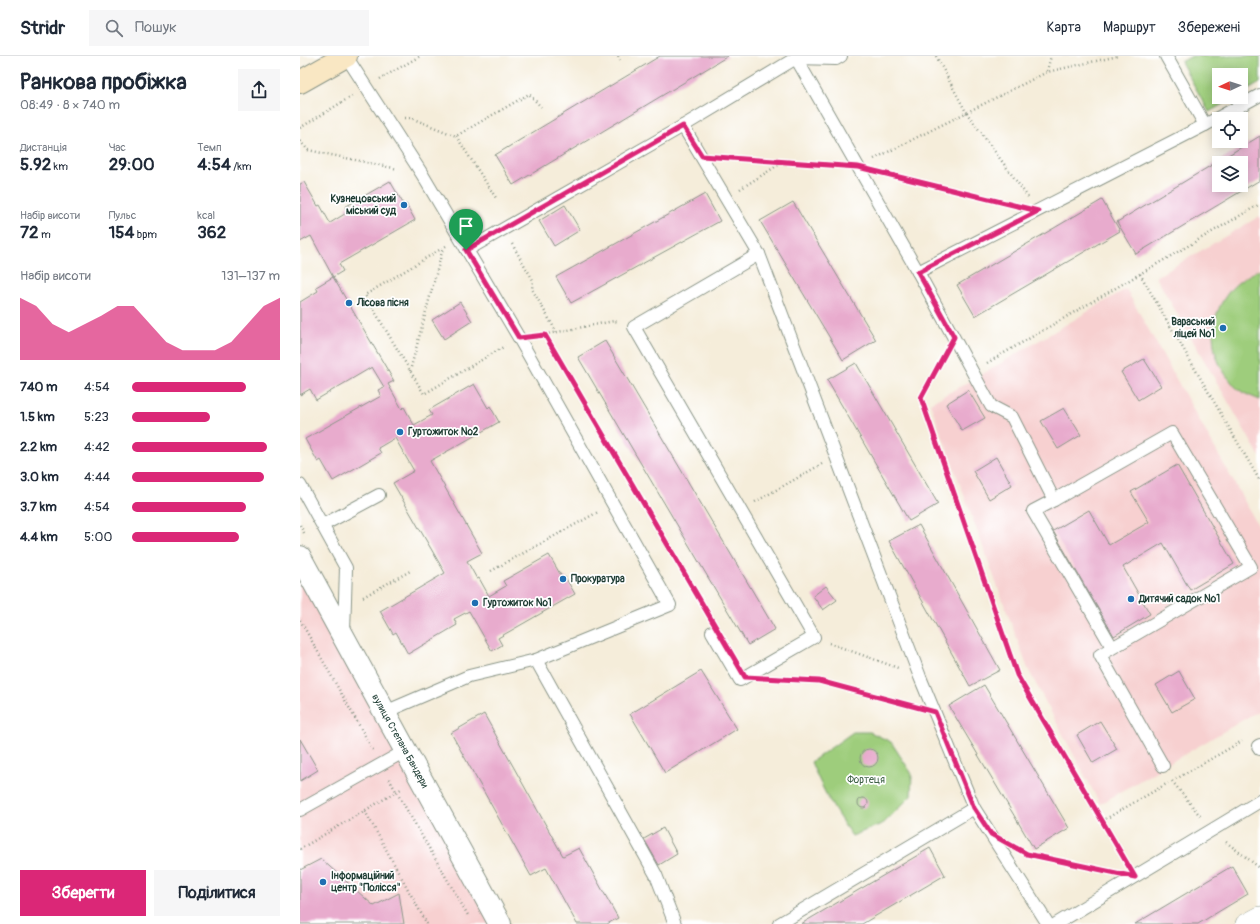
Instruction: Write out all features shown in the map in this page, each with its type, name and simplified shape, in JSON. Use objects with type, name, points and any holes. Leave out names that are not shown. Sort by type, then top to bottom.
[{"type":"main road","points":[[300,82],[346,56]]},
{"type":"street","name":"вулиця Степана Бандери","points":[[300,557],[500,924]]},
{"type":"street","points":[[1245,924],[1260,916]]},
{"type":"lane","points":[[346,56],[422,174],[519,338],[670,605],[536,660],[469,676],[384,712]]},
{"type":"lane","points":[[466,250],[683,126],[796,58],[836,59],[841,56]]},
{"type":"lane","points":[[1166,56],[1205,125]]},
{"type":"lane","points":[[796,58],[918,272],[991,406],[1012,417],[1054,500]]},
{"type":"lane","points":[[918,272],[1205,125],[1260,95]]},
{"type":"lane","points":[[683,126],[759,254],[920,677],[974,808],[1048,924]]},
{"type":"lane","points":[[712,627],[740,680],[814,637],[634,327],[759,254]]},
{"type":"lane","points":[[1112,647],[1034,512],[1172,433],[1251,567],[1100,655],[1164,766]]},
{"type":"lane","points":[[300,485],[346,568],[344,637]]},
{"type":"lane","points":[[323,525],[379,494]]},
{"type":"lane","points":[[536,660],[656,875],[675,924]]},
{"type":"lane","points":[[1260,745],[1258,746],[1260,749]]},
{"type":"lane","points":[[300,810],[406,751]]},
{"type":"lane","points":[[1056,924],[1260,801]]},
{"type":"lane","points":[[779,924],[974,808]]},
{"type":"path","points":[[618,56],[620,60]]},
{"type":"path","points":[[936,56],[966,112],[1038,211]]},
{"type":"path","points":[[1047,72],[1052,56]]},
{"type":"path","points":[[858,167],[1047,72],[1118,56]]},
{"type":"path","points":[[456,136],[529,94],[541,107]]},
{"type":"path","points":[[385,117],[411,118],[456,136],[496,198]]},
{"type":"path","points":[[300,141],[308,150],[422,174]]},
{"type":"path","points":[[702,156],[858,167],[1038,211]]},
{"type":"path","points":[[726,197],[784,162]]},
{"type":"path","points":[[973,372],[1260,204]]},
{"type":"path","points":[[503,229],[533,280],[532,289],[557,333]]},
{"type":"path","points":[[459,238],[365,295],[424,394],[519,338],[557,333],[614,320],[634,327]]},
{"type":"path","points":[[410,371],[443,248]]},
{"type":"path","points":[[1140,274],[1260,481]]},
{"type":"path","points":[[545,335],[712,627]]},
{"type":"path","points":[[954,337],[921,398],[1017,675],[1135,877]]},
{"type":"path","points":[[740,510],[836,456]]},
{"type":"path","points":[[491,571],[613,504]]},
{"type":"path","points":[[345,608],[412,570]]},
{"type":"path","points":[[814,637],[920,677]]},
{"type":"path","points":[[745,677],[819,681],[935,712]]},
{"type":"path","points":[[1102,821],[1245,739]]},
{"type":"path","points":[[300,849],[396,792]]},
{"type":"path","points":[[365,811],[427,924]]},
{"type":"path","points":[[1021,850],[1027,854],[1135,877]]},
{"type":"shaded area","name":"Вараський ліцей №1","points":[[1260,216],[1260,457],[1156,277]]},
{"type":"shaded area","name":"Дитячий садок №1","points":[[1126,289],[1260,529],[1260,710],[1100,804],[1028,669],[930,403],[976,378]]},
{"type":"shaded area","points":[[300,557],[500,924],[300,924]]},
{"type":"green space","points":[[1192,56],[1260,56],[1260,83],[1248,90],[1248,68],[1212,68],[1212,104],[1223,104],[1209,112],[1181,62]]},
{"type":"green space","points":[[1260,269],[1260,400],[1237,388],[1223,370],[1214,348],[1213,337],[1214,325],[1221,303],[1231,289],[1239,282]]},
{"type":"green space","name":"Фортеця","points":[[853,732],[870,732],[891,742],[912,774],[911,796],[884,823],[852,836],[829,800],[811,762]]},
{"type":"building","points":[[660,56],[728,56],[513,185],[495,155]]},
{"type":"building","points":[[1260,136],[1260,180],[1248,187],[1248,156],[1227,156],[1240,148],[1248,148],[1248,143]]},
{"type":"building","points":[[1212,165],[1212,192],[1240,192],[1136,254],[1117,222]]},
{"type":"building","points":[[390,181],[415,220],[339,264],[343,271],[333,277],[311,236],[300,242],[300,184],[304,182],[330,223],[348,212],[345,207]]},
{"type":"building","points":[[705,194],[720,221],[571,303],[556,277]]},
{"type":"building","points":[[1102,200],[1120,231],[975,316],[957,285]]},
{"type":"building","points":[[793,202],[876,340],[843,360],[760,221]]},
{"type":"building","points":[[565,205],[580,230],[554,246],[539,221]]},
{"type":"building","points":[[333,277],[394,381],[388,384],[402,409],[404,407],[414,425],[432,415],[429,410],[474,384],[488,408],[490,406],[499,422],[430,461],[482,553],[467,561],[489,596],[506,586],[503,581],[549,555],[563,579],[565,577],[575,594],[498,638],[502,645],[492,651],[469,611],[454,619],[457,625],[408,654],[396,632],[393,634],[380,611],[445,573],[393,483],[414,471],[395,438],[378,448],[381,453],[333,481],[321,460],[318,462],[305,439],[381,396],[378,390],[384,387],[372,367],[316,400],[310,389],[300,395],[300,302],[318,291],[316,287]]},
{"type":"building","points":[[460,302],[472,321],[444,339],[432,320]]},
{"type":"building","points":[[605,341],[775,629],[748,645],[578,357]]},
{"type":"building","points":[[1144,359],[1161,386],[1138,400],[1121,372]]},
{"type":"building","points":[[856,363],[938,504],[909,521],[827,380]]},
{"type":"building","points":[[968,390],[985,418],[962,431],[946,404]]},
{"type":"building","points":[[1064,408],[1081,435],[1058,449],[1041,421]]},
{"type":"building","points":[[996,457],[1012,485],[989,499],[973,471]]},
{"type":"building","points":[[1177,465],[1234,564],[1190,590],[1163,543],[1123,567],[1150,614],[1114,636],[1053,531],[1089,510],[1109,545],[1149,522],[1131,492]]},
{"type":"building","points":[[919,525],[1000,670],[970,686],[889,541]]},
{"type":"building","points":[[826,586],[837,600],[823,610],[813,596]]},
{"type":"building","points":[[701,671],[737,729],[665,773],[630,714]]},
{"type":"building","points":[[1179,671],[1195,699],[1172,712],[1156,685]]},
{"type":"building","points":[[984,685],[1069,828],[1034,849],[949,706]]},
{"type":"building","points":[[484,714],[563,856],[579,848],[618,918],[607,924],[577,924],[546,868],[531,876],[451,733]]},
{"type":"building","points":[[1100,721],[1117,749],[1093,763],[1077,735]]},
{"type":"building","points":[[300,739],[318,770],[300,781]]},
{"type":"building","points":[[869,749],[875,752],[878,758],[875,764],[869,767],[863,764],[860,758],[863,752]]},
{"type":"building","points":[[861,798],[865,798],[867,799],[867,807],[861,808],[858,805],[858,801]]},
{"type":"building","points":[[663,828],[677,854],[659,865],[644,839]]},
{"type":"building","points":[[930,848],[945,875],[862,924],[801,924]]},
{"type":"building","name":"Інформаційний центр \"Полісся\"","points":[[321,859],[374,906],[399,893],[404,924],[300,924],[300,870]]},
{"type":"building","points":[[1232,866],[1248,894],[1198,924],[1135,924]]},
{"type":"place","name":"Кузнецовський міський суд","points":[[404,205]]},
{"type":"place","name":"Лісова пісня","points":[[349,303]]},
{"type":"place","name":"Вараський ліцей №1","points":[[1223,328]]},
{"type":"place","name":"Гуртожиток №2","points":[[400,432]]},
{"type":"place","name":"Прокуратура","points":[[563,579]]},
{"type":"place","name":"Дитячий садок №1","points":[[1131,599]]},
{"type":"place","name":"Гуртожиток №1","points":[[475,603]]},
{"type":"place","name":"Інформаційний центр \"Полісся\"","points":[[323,882]]},
{"type":"route","points":[[683,126],[702,156],[858,167],[1038,211],[918,272],[954,337],[921,398],[1017,675],[1135,877],[1027,854],[991,834],[974,808],[935,712],[819,681],[745,677],[545,335],[519,338],[466,250],[683,126]]}]
